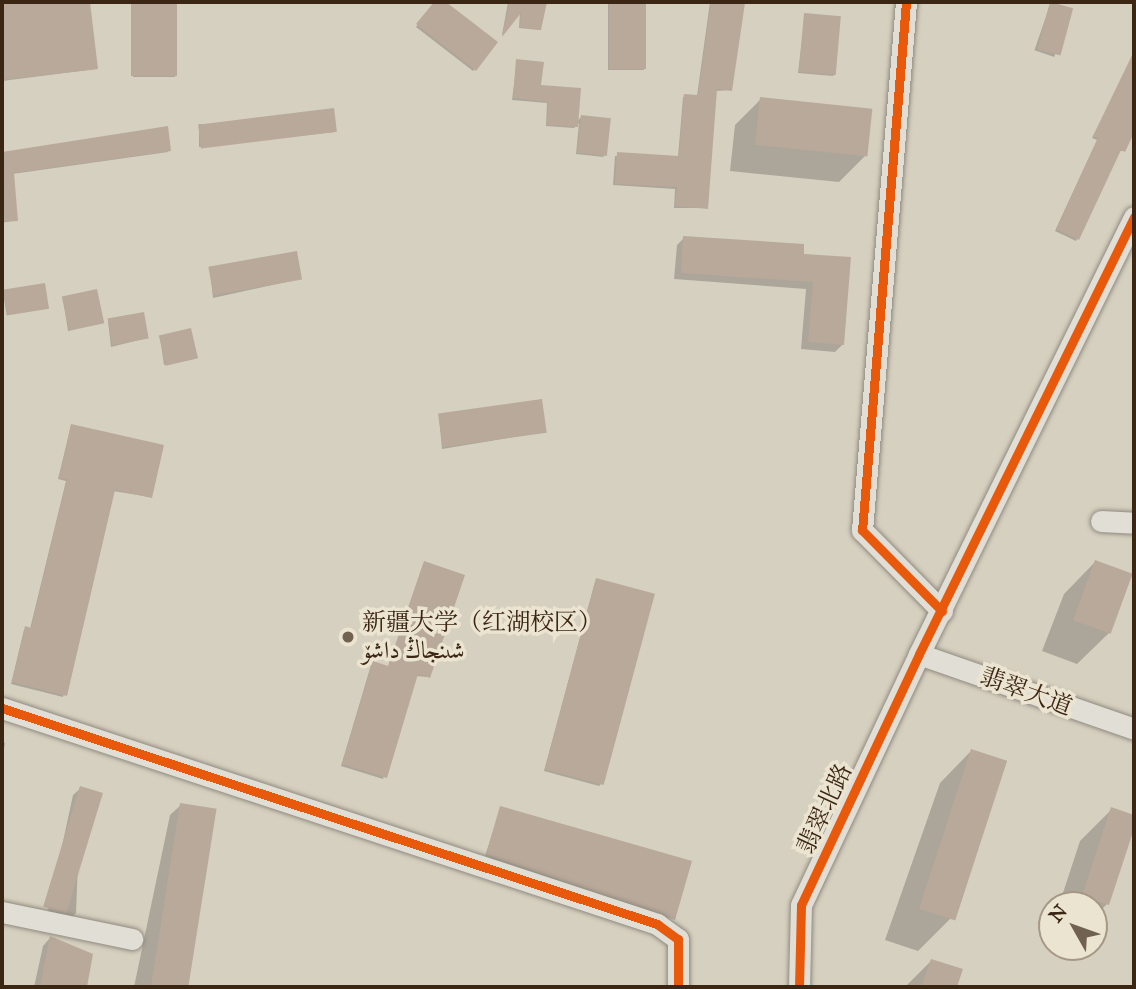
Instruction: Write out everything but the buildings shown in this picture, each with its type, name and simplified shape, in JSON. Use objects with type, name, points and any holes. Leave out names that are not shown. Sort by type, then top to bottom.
[{"type":"street","points":[[906,2],[862,530],[942,611]]},
{"type":"street","name":"翡翠北路","points":[[799,987],[801,905],[919,654],[1134,217]]},
{"type":"street","points":[[1101,521],[1134,523]]},
{"type":"street","name":"翡翠大道","points":[[919,654],[1134,729]]},
{"type":"street","points":[[2,708],[657,924],[678,939],[678,987]]},
{"type":"street","points":[[2,912],[132,939]]},
{"type":"cycle path","points":[[906,2],[862,530],[942,611]]},
{"type":"cycle path","points":[[799,987],[801,905],[919,654],[1134,217]]},
{"type":"cycle path","points":[[2,708],[657,924],[678,939],[678,987]]},
{"type":"place","name":"新疆大学（红湖校区） شىنجاڭ داشۆ","points":[[348,637]]}]
